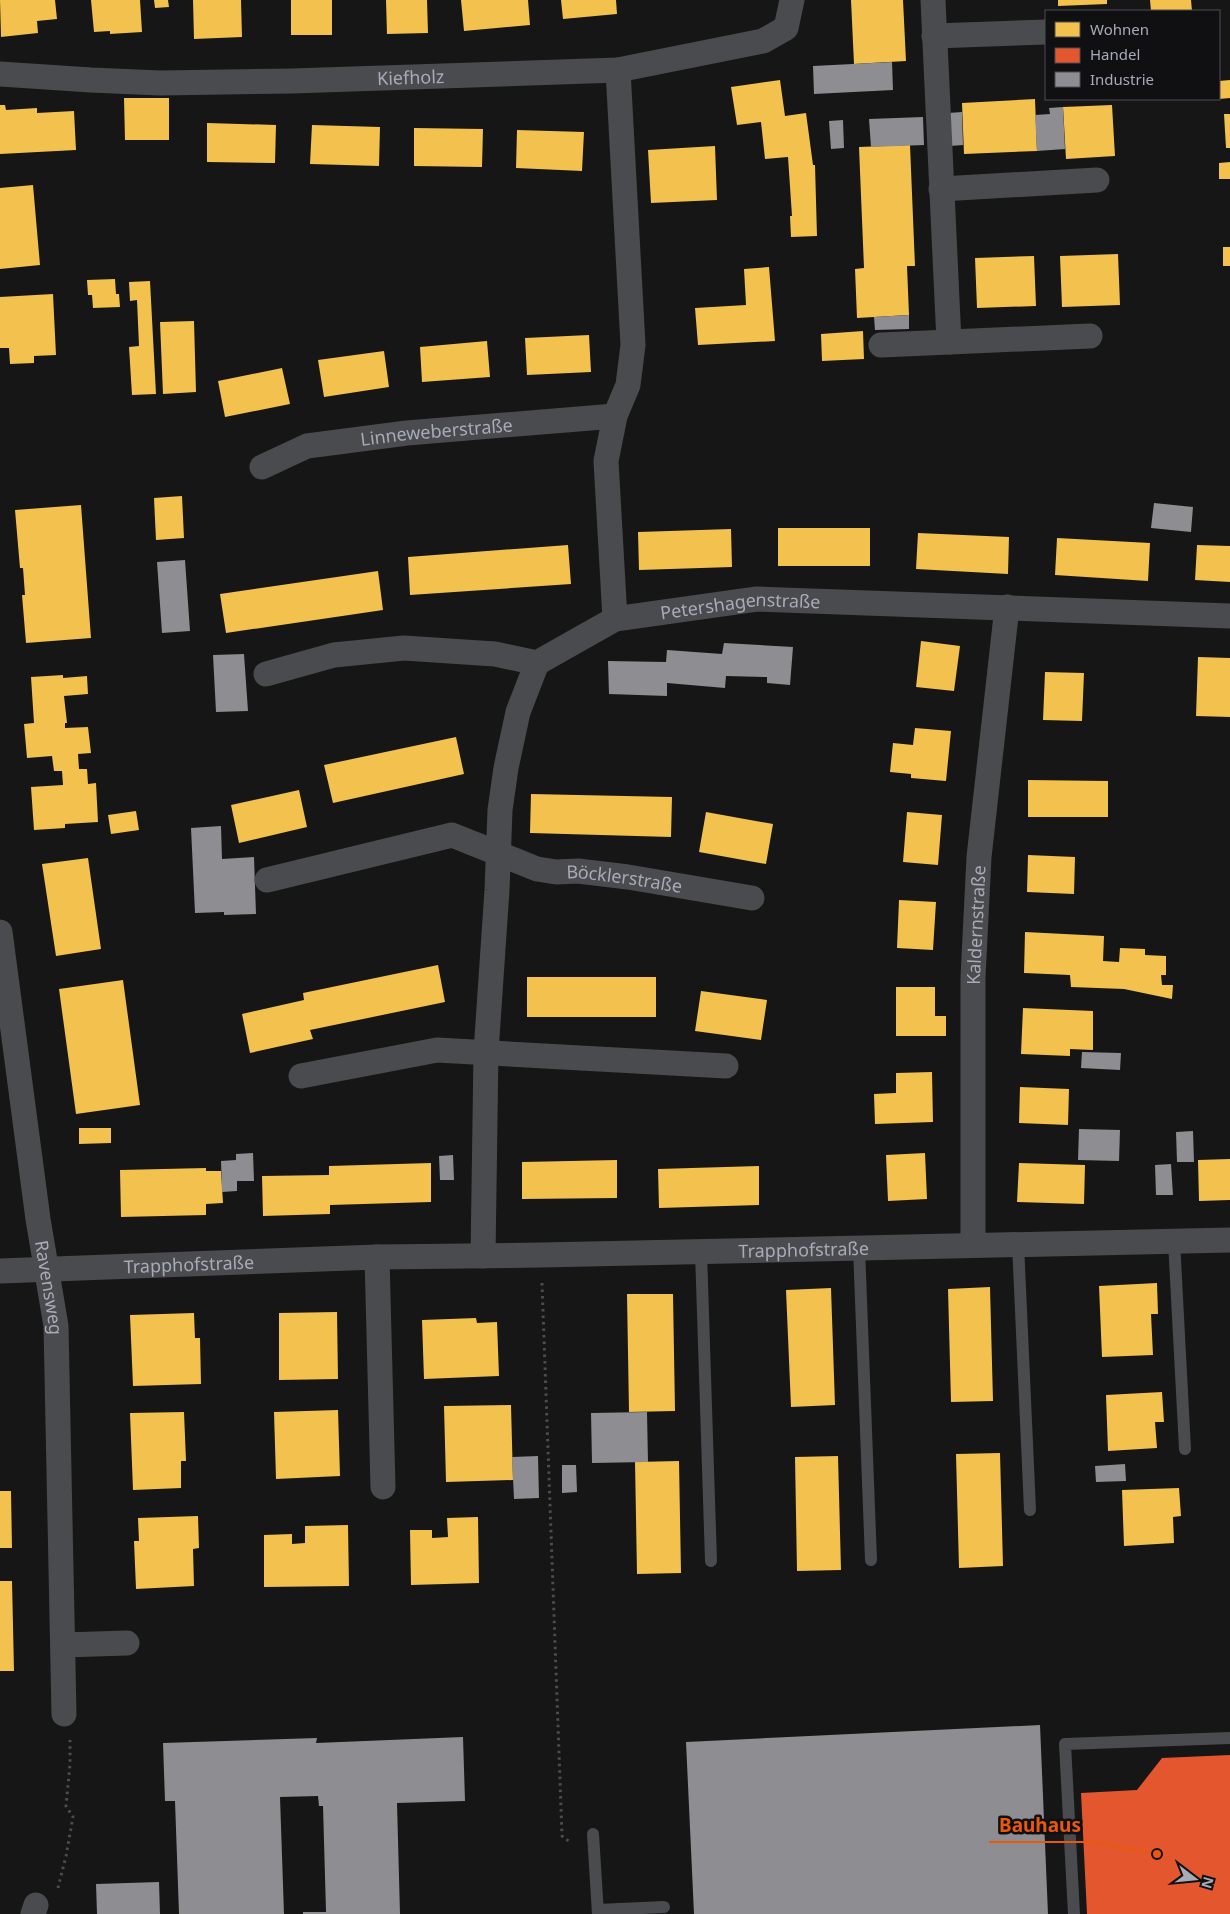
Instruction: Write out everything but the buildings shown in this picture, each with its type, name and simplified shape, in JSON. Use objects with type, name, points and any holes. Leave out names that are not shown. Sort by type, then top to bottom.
[{"type":"street","name":"Kiefholz","points":[[0,74],[160,83],[292,81],[618,70],[763,41],[786,28],[792,0]]},
{"type":"street","points":[[933,0],[949,342]]},
{"type":"street","points":[[934,36],[1045,32]]},
{"type":"street","points":[[615,619],[606,461],[615,416],[628,385],[633,345],[618,70]]},
{"type":"street","points":[[941,189],[1097,180]]},
{"type":"street","points":[[881,345],[1090,336]]},
{"type":"street","name":"Linneweberstraße","points":[[262,467],[307,446],[407,433],[615,416]]},
{"type":"street","name":"Petershagenstraße","points":[[537,663],[615,619],[757,599],[1230,616]]},
{"type":"street","name":"Kaldernstraße","points":[[973,1245],[973,977],[979,857],[1007,607]]},
{"type":"street","points":[[266,674],[334,655],[404,648],[495,654],[537,663],[518,712],[506,768],[500,810],[486,1052],[483,1256]]},
{"type":"street","name":"Böcklerstraße","points":[[267,880],[452,835],[537,869],[556,872],[578,871],[628,877],[752,898]]},
{"type":"street","name":"Ravensweg","points":[[0,932],[37,1210],[56,1326],[64,1714]]},
{"type":"street","points":[[301,1076],[437,1050],[726,1066]]},
{"type":"street","name":"Trapphofstraße","points":[[0,1271],[377,1257],[541,1256],[1230,1240]]},
{"type":"street","points":[[377,1257],[383,1487]]},
{"type":"street","points":[[63,1645],[127,1643]]},
{"type":"lane","points":[[1174,1241],[1185,1449]]},
{"type":"lane","points":[[1018,1244],[1030,1510]]},
{"type":"lane","points":[[860,1248],[871,1560]]},
{"type":"lane","points":[[701,1252],[710,1560]]},
{"type":"lane","points":[[1074,1914],[1065,1744],[1230,1738]]},
{"type":"lane","points":[[593,1834],[598,1912],[664,1906]]},
{"type":"path","points":[[541,1256],[562,1836],[595,1860]]},
{"type":"path","points":[[35,1910],[55,1895],[66,1856],[73,1817],[66,1806],[70,1764],[70,1721],[64,1714]]},
{"type":"place","name":"Bauhaus","points":[[1157,1854]]}]
